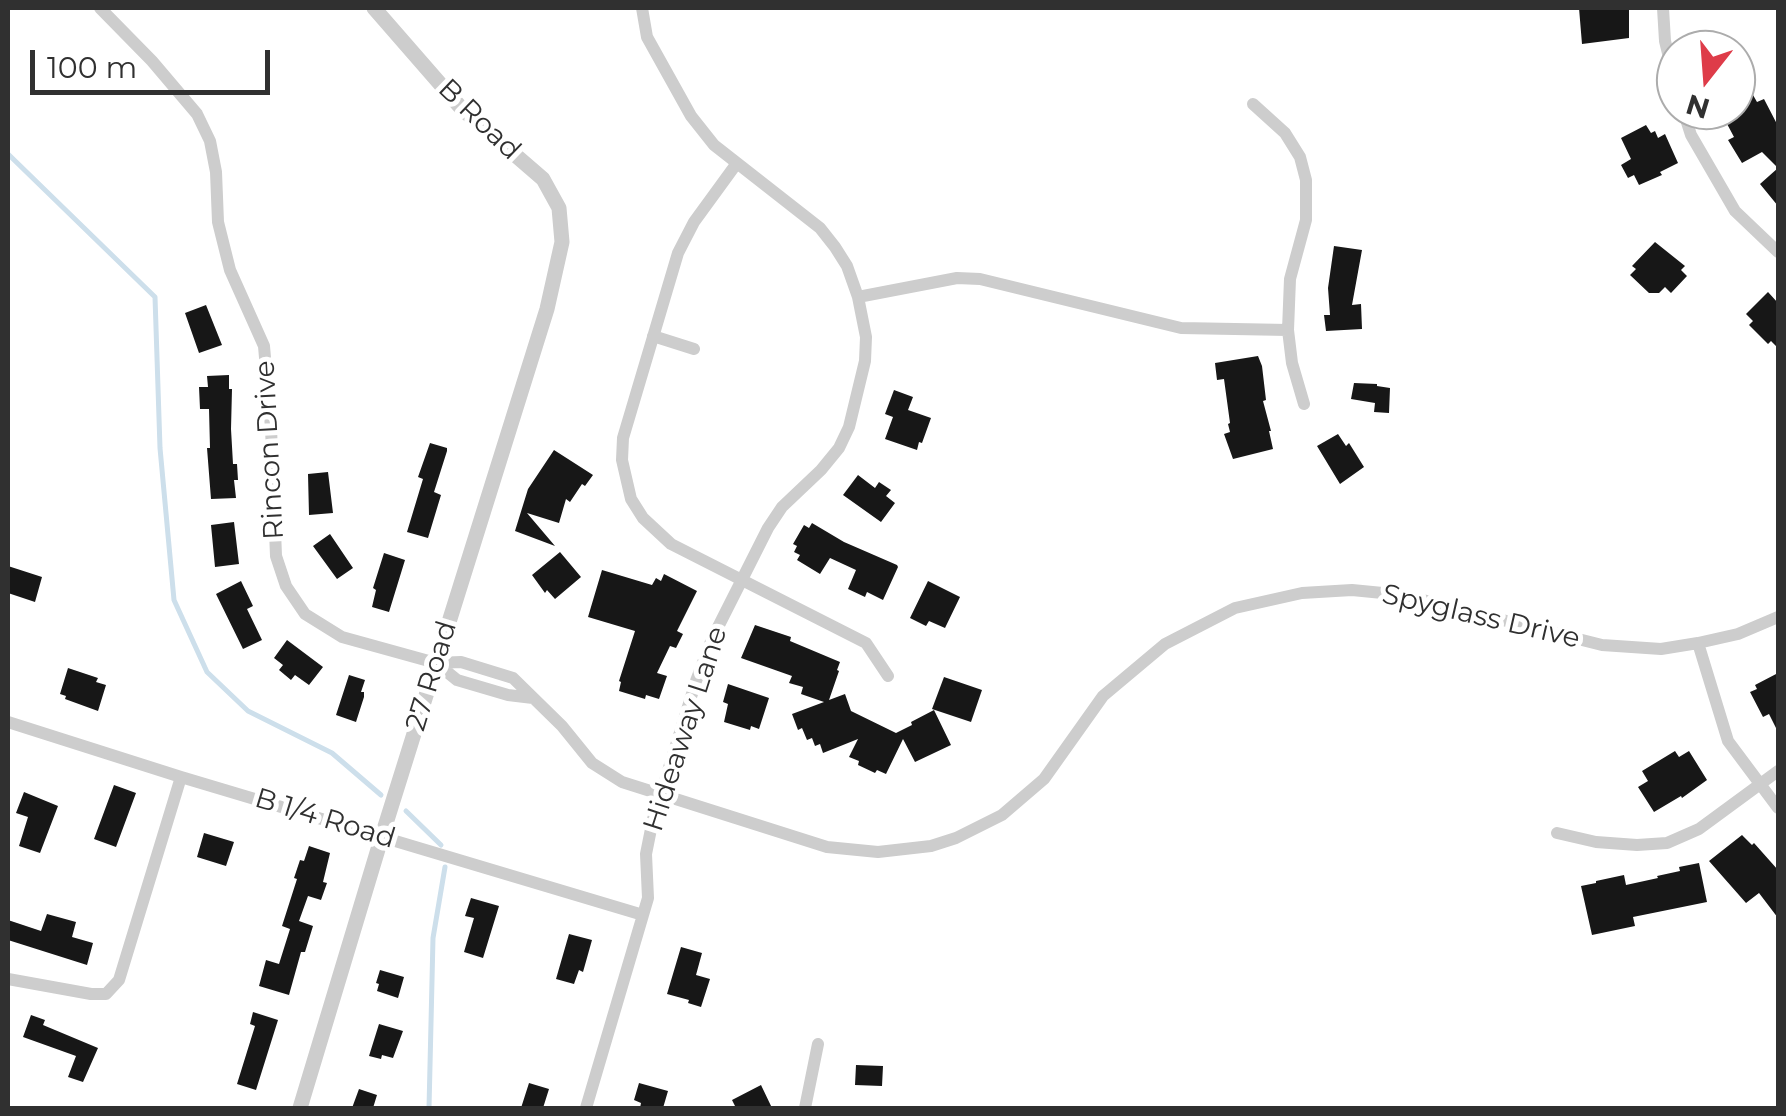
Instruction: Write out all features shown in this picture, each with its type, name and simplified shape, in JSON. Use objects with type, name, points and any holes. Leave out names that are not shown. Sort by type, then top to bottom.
[{"type":"street","name":"Rincon Drive","points":[[100,8],[197,114],[210,141],[218,222],[230,270],[264,346],[276,556],[286,586],[304,614],[342,637],[436,663]]},
{"type":"street","name":"B Road","points":[[374,8],[462,109],[543,180],[560,208],[562,242]]},
{"type":"street","name":"Hideaway Lane","points":[[586,1108],[648,898],[646,854],[660,796],[712,638],[782,506],[839,448],[849,428],[866,360],[858,297],[847,266],[820,228],[714,145],[692,116],[647,36],[642,8]]},
{"type":"street","points":[[1253,104],[1285,134],[1300,157],[1306,180],[1306,220],[1290,278],[1288,330],[1304,404]]},
{"type":"street","points":[[1690,130],[1736,211],[1778,252]]},
{"type":"street","points":[[737,163],[694,222],[678,253],[622,438],[622,460],[632,499],[643,518],[672,544],[866,643],[888,676]]},
{"type":"street","name":"27 Road","points":[[300,1108],[547,308],[562,242]]},
{"type":"street","points":[[858,297],[957,278],[980,279],[1181,328],[1288,330]]},
{"type":"street","points":[[653,336],[694,349]]},
{"type":"street","name":"Spyglass Drive","points":[[436,663],[461,662],[513,678],[536,698],[592,763],[622,782],[826,847],[878,852],[930,846],[1002,815],[1044,779],[1103,696],[1165,644],[1235,608],[1302,593],[1352,590],[1403,595],[1602,645],[1661,649],[1738,634],[1778,617]]},
{"type":"street","points":[[1698,644],[1728,741],[1778,808]]},
{"type":"street","name":"B 1/4 Road","points":[[8,722],[643,915]]},
{"type":"street","points":[[1556,834],[1610,843],[1667,843],[1700,830],[1778,770]]},
{"type":"street","points":[[8,979],[106,994],[118,980],[180,776]]},
{"type":"street","points":[[805,1108],[818,1044]]},
{"type":"building","points":[[1579,8],[1629,8],[1629,38],[1582,44]]},
{"type":"building","points":[[1764,99],[1778,126],[1778,168],[1762,152],[1742,163],[1728,140],[1734,137],[1730,130],[1756,130],[1756,100]]},
{"type":"building","points":[[1646,125],[1658,138],[1665,134],[1678,163],[1639,185],[1634,175],[1628,178],[1621,165],[1631,159],[1621,138]]},
{"type":"building","points":[[1778,168],[1778,206],[1760,184]]},
{"type":"building","points":[[1655,242],[1685,266],[1681,270],[1687,276],[1671,293],[1665,287],[1659,293],[1649,293],[1630,275],[1636,269],[1632,266]]},
{"type":"building","points":[[1334,246],[1362,250],[1352,305],[1361,304],[1362,329],[1326,331],[1324,315],[1330,315],[1328,288]]},
{"type":"building","points":[[1768,292],[1778,303],[1778,348],[1771,341],[1768,344],[1749,325],[1753,321],[1746,314]]},
{"type":"building","points":[[206,305],[222,345],[199,353],[185,313]]},
{"type":"building","points":[[1258,356],[1273,449],[1233,459],[1224,434],[1230,432],[1230,423],[1224,379],[1217,380],[1215,363]]},
{"type":"building","points":[[229,375],[233,464],[237,464],[238,480],[234,480],[236,498],[211,499],[209,409],[200,409],[199,387],[208,387],[207,376]]},
{"type":"building","points":[[1354,383],[1390,388],[1389,413],[1374,412],[1375,403],[1351,399]]},
{"type":"building","points":[[894,390],[913,397],[908,410],[931,418],[917,450],[885,439],[893,417],[885,414]]},
{"type":"building","points":[[1338,434],[1346,446],[1349,443],[1364,467],[1340,484],[1317,446]]},
{"type":"building","points":[[430,443],[447,451],[434,492],[441,495],[428,538],[407,532],[423,479],[418,477]]},
{"type":"building","points":[[554,450],[593,475],[570,502],[566,499],[559,523],[527,513],[555,546],[515,531],[528,489]]},
{"type":"building","points":[[328,472],[333,513],[309,515],[308,474]]},
{"type":"building","points":[[858,475],[875,488],[879,482],[891,490],[886,496],[895,503],[881,522],[843,495]]},
{"type":"building","points":[[234,522],[239,564],[215,567],[211,525]]},
{"type":"building","points":[[812,523],[897,565],[883,600],[848,589],[856,570],[830,558],[820,574],[797,560],[800,555],[794,552],[797,546],[793,544],[804,525],[809,528]]},
{"type":"building","points":[[330,534],[353,568],[337,579],[313,546]]},
{"type":"building","points":[[560,552],[581,577],[555,599],[547,590],[545,593],[532,575]]},
{"type":"building","points":[[384,553],[405,560],[389,612],[372,607],[376,590],[373,588]]},
{"type":"building","points":[[8,566],[42,577],[35,602],[8,593]]},
{"type":"building","points":[[602,570],[652,585],[656,578],[661,581],[664,574],[697,591],[677,631],[683,634],[676,648],[670,646],[657,673],[667,676],[659,699],[619,691],[635,631],[588,617]]},
{"type":"building","points":[[241,581],[253,606],[247,609],[262,640],[243,649],[216,594]]},
{"type":"building","points":[[928,581],[960,597],[945,628],[929,621],[926,626],[910,618]]},
{"type":"building","points":[[755,625],[791,637],[790,641],[840,662],[829,700],[845,694],[851,711],[896,733],[934,710],[951,745],[915,762],[903,739],[886,774],[877,770],[875,773],[849,757],[858,739],[823,753],[820,744],[815,746],[802,728],[798,730],[792,714],[824,702],[801,694],[803,687],[789,683],[792,676],[741,658]]},
{"type":"building","points":[[287,640],[323,667],[309,685],[295,675],[291,680],[279,670],[283,665],[274,658]]},
{"type":"building","points":[[68,668],[98,678],[96,682],[106,685],[98,711],[60,694]]},
{"type":"building","points":[[1778,673],[1778,732],[1769,714],[1763,717],[1750,692]]},
{"type":"building","points":[[349,675],[365,680],[356,722],[336,715]]},
{"type":"building","points":[[944,677],[982,690],[971,722],[932,709]]},
{"type":"building","points":[[728,684],[769,698],[759,729],[724,722],[728,704],[723,702]]},
{"type":"building","points":[[1675,751],[1679,757],[1689,751],[1707,780],[1654,812],[1638,787],[1648,781],[1642,771]]},
{"type":"building","points":[[114,785],[136,793],[116,847],[94,839]]},
{"type":"building","points":[[24,792],[58,806],[40,853],[19,846],[28,817],[16,813]]},
{"type":"building","points":[[204,833],[234,842],[226,866],[197,857]]},
{"type":"building","points":[[1742,835],[1778,870],[1778,918],[1759,893],[1746,903],[1709,861]]},
{"type":"building","points":[[309,846],[330,853],[323,882],[327,883],[321,900],[308,896],[299,921],[313,926],[289,995],[259,986],[266,960],[279,964],[290,929],[282,926],[297,879],[294,878]]},
{"type":"building","points":[[1699,863],[1707,902],[1633,917],[1635,926],[1592,935],[1581,886],[1624,875],[1626,885]]},
{"type":"building","points":[[471,898],[499,906],[483,958],[464,952],[474,918],[465,916]]},
{"type":"building","points":[[47,914],[76,922],[72,937],[93,943],[87,965],[8,940],[8,920],[41,931]]},
{"type":"building","points":[[569,934],[592,940],[583,972],[579,970],[574,984],[556,979]]},
{"type":"building","points":[[681,947],[702,953],[696,975],[710,979],[701,1007],[667,994]]},
{"type":"building","points":[[380,970],[404,977],[398,998],[377,991]]},
{"type":"building","points":[[253,1012],[278,1020],[256,1090],[237,1084],[255,1026],[250,1024]]},
{"type":"building","points":[[31,1015],[45,1020],[43,1025],[98,1048],[83,1082],[68,1077],[76,1056],[23,1037]]},
{"type":"building","points":[[379,1024],[403,1031],[393,1058],[369,1056]]},
{"type":"building","points":[[856,1065],[883,1066],[882,1086],[855,1085]]},
{"type":"building","points":[[529,1083],[549,1089],[543,1108],[521,1108]]},
{"type":"building","points":[[639,1083],[668,1091],[663,1108],[640,1108],[641,1103],[634,1100]]},
{"type":"building","points":[[761,1085],[772,1108],[736,1108],[732,1100]]},
{"type":"building","points":[[359,1089],[377,1095],[373,1108],[352,1108]]},
{"type":"waterway","points":[[8,154],[155,297],[160,448],[174,600],[207,672],[248,711],[332,753],[381,795]]},
{"type":"waterway","points":[[406,811],[441,845]]},
{"type":"waterway","points":[[429,1108],[433,938],[445,867]]}]
